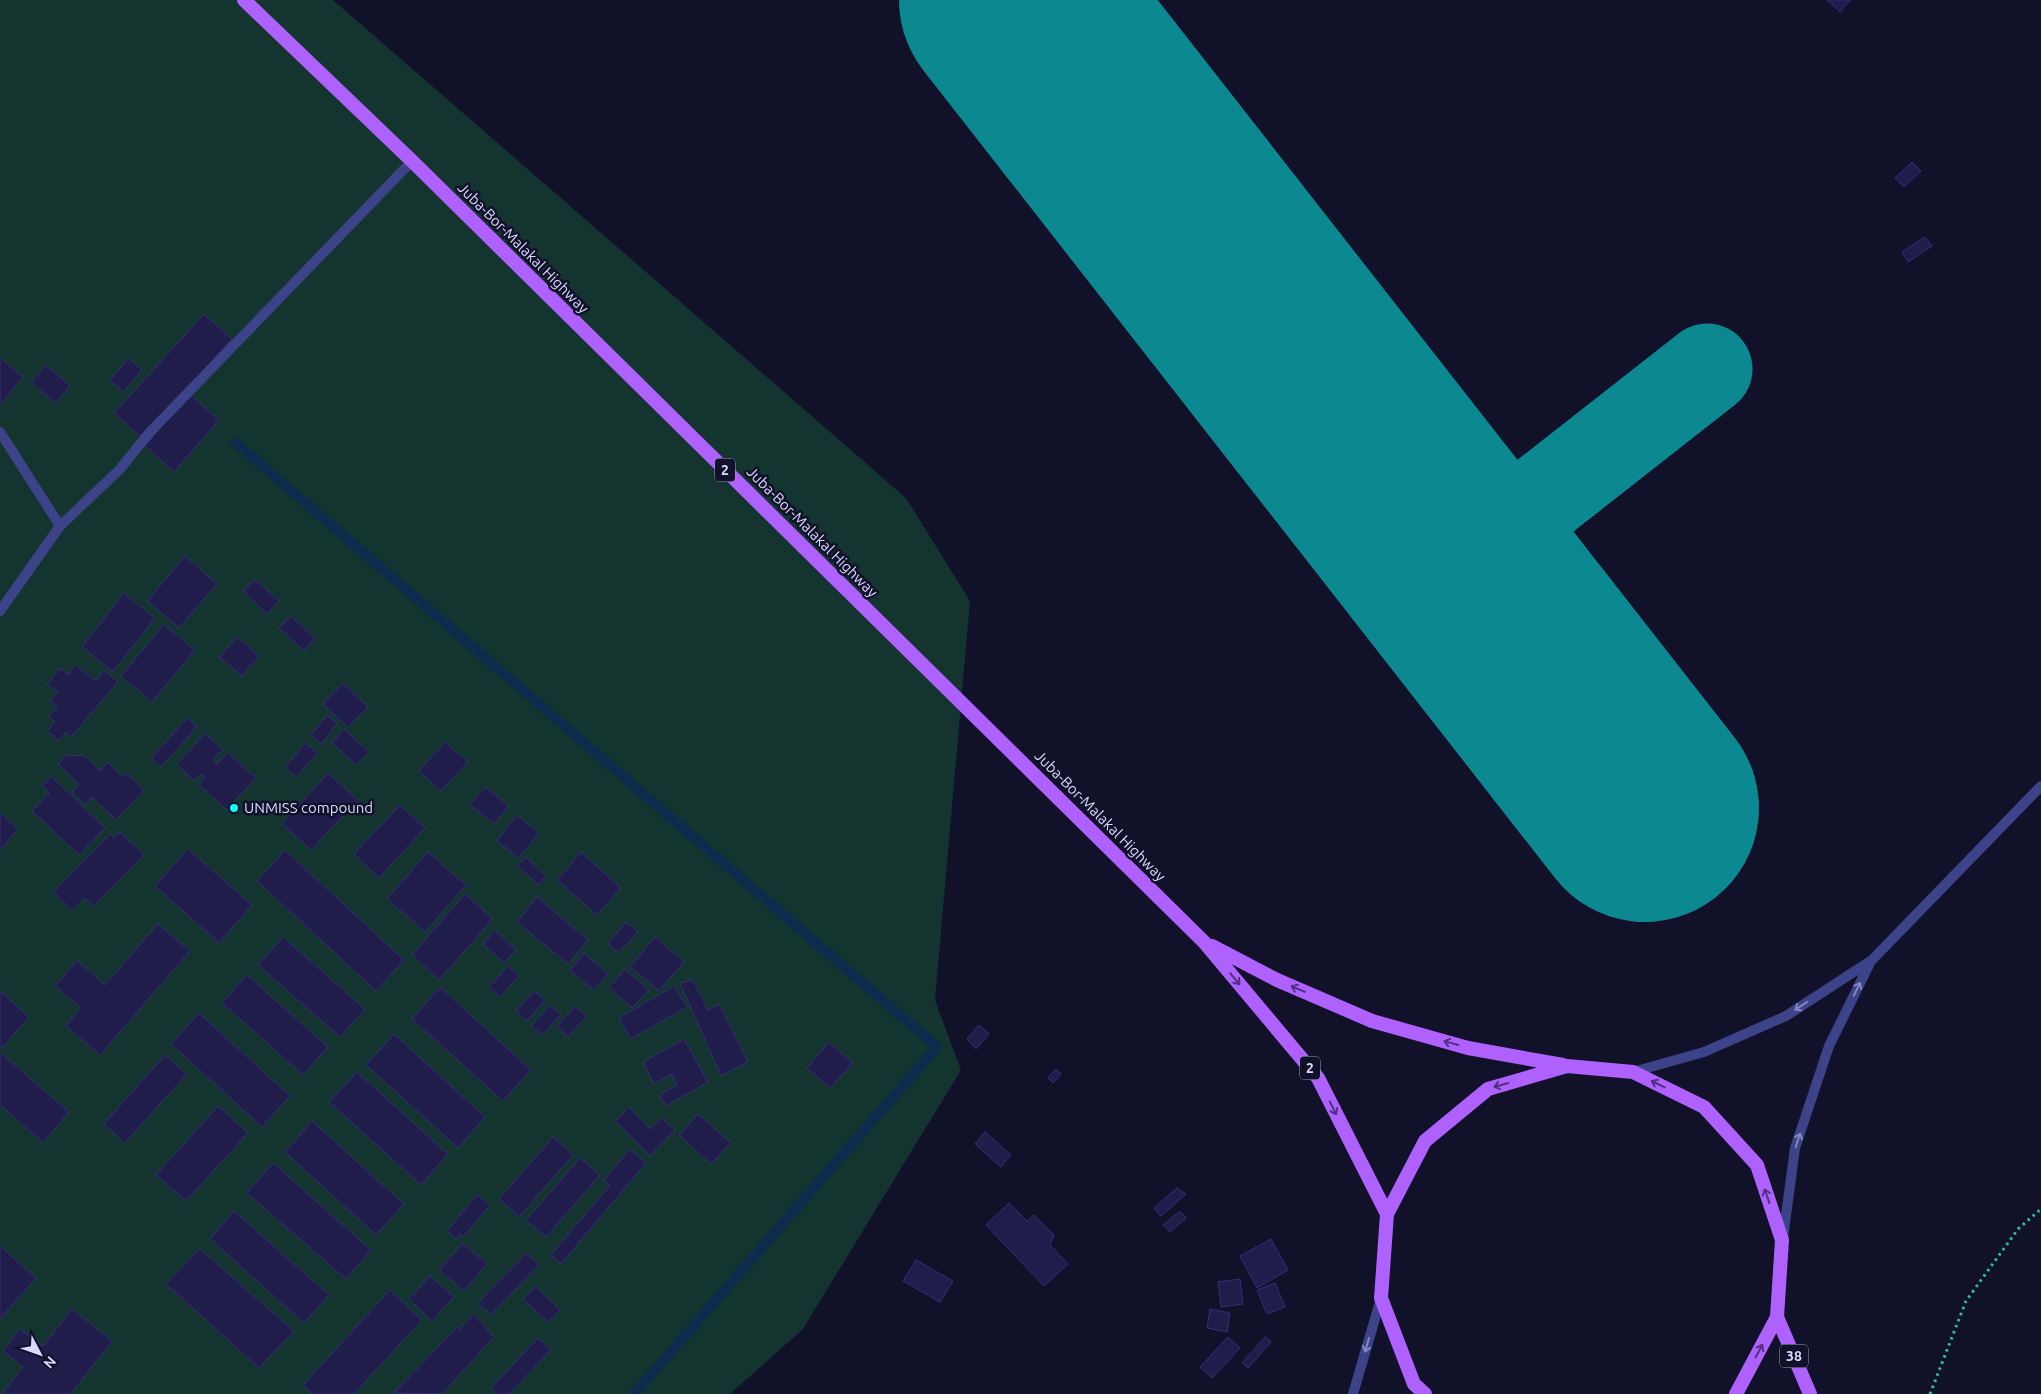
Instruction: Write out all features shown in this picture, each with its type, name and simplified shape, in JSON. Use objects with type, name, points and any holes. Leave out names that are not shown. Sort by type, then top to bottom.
[{"type":"main road","name":"Juba-Bor-Malakal Highway","points":[[244,0],[412,161],[1204,942],[1318,1078],[1386,1214]]},
{"type":"main road","name":"Juba-Bor-Malakal Highway","points":[[1204,942],[1277,980],[1372,1021],[1468,1048],[1567,1066],[1633,1072]]},
{"type":"main road","points":[[1425,1394],[1414,1384],[1381,1298],[1386,1214],[1424,1141],[1474,1100],[1488,1089],[1567,1066]]},
{"type":"main road","points":[[1633,1072],[1704,1106],[1744,1151],[1756,1165],[1782,1240],[1777,1317],[1736,1394]]},
{"type":"main road","name":"38","points":[[1777,1317],[1810,1394]]},
{"type":"street","points":[[0,611],[60,526],[120,470],[150,432],[412,161]]},
{"type":"street","points":[[0,432],[60,526]]},
{"type":"street","points":[[1633,1072],[1704,1052],[1786,1016],[1872,960],[2041,786]]},
{"type":"street","points":[[1782,1240],[1795,1148],[1829,1046],[1872,960]]},
{"type":"street","points":[[1353,1394],[1381,1298]]},
{"type":"path","points":[[1930,1394],[1966,1301],[2018,1229],[2041,1210]]},
{"type":"green space","points":[[0,0],[333,0],[906,498],[970,601],[935,1000],[961,1070],[803,1329],[730,1394],[0,1394]]},
{"type":"building","points":[[1827,0],[1850,0],[1840,12]]},
{"type":"building","points":[[1912,162],[1921,171],[1904,187],[1895,178]]},
{"type":"building","points":[[1925,237],[1932,246],[1908,262],[1902,252]]},
{"type":"building","points":[[204,314],[232,339],[142,438],[114,413]]},
{"type":"building","points":[[0,358],[23,377],[2,403],[0,401]]},
{"type":"building","points":[[129,358],[142,370],[123,392],[110,380]]},
{"type":"building","points":[[46,365],[70,386],[55,403],[31,382]]},
{"type":"building","points":[[189,394],[219,420],[174,472],[145,446]]},
{"type":"building","points":[[185,556],[217,584],[179,628],[147,601]]},
{"type":"building","points":[[255,579],[279,601],[267,614],[243,591]]},
{"type":"building","points":[[124,593],[155,618],[113,672],[82,647]]},
{"type":"building","points":[[291,616],[315,638],[304,651],[279,628]]},
{"type":"building","points":[[164,624],[195,650],[152,702],[121,676]]},
{"type":"building","points":[[237,637],[259,656],[242,676],[219,657]]},
{"type":"building","points":[[76,665],[96,681],[104,670],[118,682],[71,737],[66,732],[58,741],[47,731],[55,722],[49,717],[57,707],[50,701],[58,692],[47,684],[61,668],[68,675]]},
{"type":"building","points":[[343,683],[368,707],[348,727],[323,704]]},
{"type":"building","points":[[327,715],[337,723],[322,744],[311,735]]},
{"type":"building","points":[[187,718],[197,727],[161,767],[151,758]]},
{"type":"building","points":[[344,729],[369,752],[356,765],[332,743]]},
{"type":"building","points":[[205,733],[223,750],[213,760],[217,764],[228,753],[256,778],[226,810],[199,784],[205,777],[201,774],[194,781],[177,764]]},
{"type":"building","points":[[445,742],[468,762],[441,791],[419,771]]},
{"type":"building","points":[[306,743],[318,753],[296,777],[285,767]]},
{"type":"building","points":[[66,755],[85,756],[100,771],[108,762],[123,777],[126,773],[144,790],[116,820],[92,797],[86,805],[72,792],[79,784],[58,764]]},
{"type":"building","points":[[328,773],[358,800],[311,850],[282,824]]},
{"type":"building","points":[[51,776],[105,828],[79,855],[32,811],[49,793],[42,786]]},
{"type":"building","points":[[485,787],[509,806],[494,824],[470,805]]},
{"type":"building","points":[[400,805],[425,828],[379,878],[354,854]]},
{"type":"building","points":[[0,813],[18,829],[0,850]]},
{"type":"building","points":[[517,815],[539,833],[519,858],[497,841]]},
{"type":"building","points":[[120,832],[144,855],[94,906],[85,898],[72,910],[53,892],[110,834],[114,838]]},
{"type":"building","points":[[188,849],[252,905],[219,943],[155,886]]},
{"type":"building","points":[[285,850],[404,960],[376,991],[257,881]]},
{"type":"building","points":[[428,852],[466,885],[425,932],[387,899]]},
{"type":"building","points":[[581,852],[621,888],[597,915],[557,880]]},
{"type":"building","points":[[526,857],[546,876],[539,885],[517,866]]},
{"type":"building","points":[[465,894],[493,919],[439,980],[412,955]]},
{"type":"building","points":[[537,897],[588,940],[568,964],[517,922]]},
{"type":"building","points":[[626,922],[638,932],[619,953],[608,944]]},
{"type":"building","points":[[158,924],[190,951],[100,1055],[66,1026],[81,1008],[55,986],[77,961],[105,985]]},
{"type":"building","points":[[495,930],[516,950],[504,963],[483,944]]},
{"type":"building","points":[[283,937],[365,1009],[340,1037],[258,965]]},
{"type":"building","points":[[655,937],[684,962],[659,991],[630,967]]},
{"type":"building","points":[[584,953],[608,974],[593,990],[570,970]]},
{"type":"building","points":[[508,966],[519,976],[500,997],[489,987]]},
{"type":"building","points":[[625,969],[649,990],[632,1008],[609,987]]},
{"type":"building","points":[[247,975],[328,1047],[303,1075],[222,1003]]},
{"type":"building","points":[[693,980],[708,1010],[719,1004],[748,1062],[721,1076],[680,983]]},
{"type":"building","points":[[674,986],[687,1007],[631,1039],[619,1018]]},
{"type":"building","points":[[440,987],[531,1070],[503,1101],[412,1019]]},
{"type":"building","points":[[0,991],[29,1017],[2,1048],[0,1046]]},
{"type":"building","points":[[534,991],[545,1000],[527,1021],[516,1011]]},
{"type":"building","points":[[550,1005],[561,1015],[542,1035],[531,1026]]},
{"type":"building","points":[[575,1006],[587,1016],[568,1037],[557,1027]]},
{"type":"building","points":[[199,1013],[290,1096],[262,1127],[171,1044]]},
{"type":"building","points":[[979,1025],[989,1034],[976,1049],[967,1039]]},
{"type":"building","points":[[394,1034],[485,1117],[458,1148],[366,1065]]},
{"type":"building","points":[[684,1039],[708,1082],[666,1106],[659,1095],[677,1085],[672,1074],[654,1084],[643,1062]]},
{"type":"building","points":[[829,1042],[853,1063],[830,1088],[807,1068]]},
{"type":"building","points":[[2,1054],[69,1112],[43,1143],[0,1105],[0,1057]]},
{"type":"building","points":[[165,1055],[187,1074],[125,1143],[104,1124]]},
{"type":"building","points":[[1056,1069],[1061,1074],[1053,1083],[1048,1078]]},
{"type":"building","points":[[357,1072],[448,1154],[421,1185],[329,1102]]},
{"type":"building","points":[[218,1106],[248,1133],[186,1201],[156,1175]]},
{"type":"building","points":[[629,1107],[650,1129],[662,1118],[675,1130],[650,1156],[615,1121]]},
{"type":"building","points":[[698,1114],[731,1143],[711,1164],[679,1135]]},
{"type":"building","points":[[312,1121],[404,1204],[376,1235],[285,1152]]},
{"type":"building","points":[[985,1132],[1011,1155],[1001,1167],[975,1144]]},
{"type":"building","points":[[553,1137],[573,1155],[519,1217],[499,1199]]},
{"type":"building","points":[[630,1149],[646,1163],[561,1264],[551,1255],[610,1185],[604,1180]]},
{"type":"building","points":[[580,1158],[600,1175],[546,1237],[526,1220]]},
{"type":"building","points":[[273,1163],[371,1250],[346,1279],[247,1193]]},
{"type":"building","points":[[1177,1188],[1186,1194],[1161,1216],[1154,1208]]},
{"type":"building","points":[[477,1195],[490,1205],[464,1236],[460,1234],[456,1239],[447,1231]]},
{"type":"building","points":[[1009,1203],[1027,1221],[1034,1215],[1054,1235],[1050,1245],[1068,1264],[1044,1286],[986,1225]]},
{"type":"building","points":[[234,1211],[329,1295],[304,1323],[210,1239]]},
{"type":"building","points":[[1180,1211],[1186,1218],[1170,1232],[1163,1225]]},
{"type":"building","points":[[1271,1239],[1288,1270],[1257,1288],[1240,1256]]},
{"type":"building","points":[[463,1243],[487,1264],[464,1291],[439,1270]]},
{"type":"building","points":[[0,1246],[36,1278],[0,1319]]},
{"type":"building","points":[[200,1249],[294,1331],[259,1368],[166,1284]]},
{"type":"building","points":[[526,1253],[539,1265],[491,1315],[478,1303]]},
{"type":"building","points":[[916,1260],[953,1281],[940,1302],[903,1281]]},
{"type":"building","points":[[430,1276],[454,1297],[432,1321],[409,1299]]},
{"type":"building","points":[[1240,1279],[1243,1304],[1221,1307],[1218,1282]]},
{"type":"building","points":[[1275,1283],[1285,1307],[1267,1314],[1257,1290]]},
{"type":"building","points":[[536,1286],[560,1310],[548,1322],[523,1299]]},
{"type":"building","points":[[390,1290],[422,1320],[354,1394],[312,1394],[303,1385]]},
{"type":"building","points":[[72,1309],[112,1341],[71,1394],[2,1394],[23,1367],[3,1351],[20,1329],[43,1346]]},
{"type":"building","points":[[1210,1309],[1230,1313],[1227,1332],[1207,1328]]},
{"type":"building","points":[[473,1314],[494,1337],[442,1394],[394,1393],[457,1327],[460,1329]]},
{"type":"building","points":[[1228,1337],[1240,1348],[1212,1378],[1200,1367]]},
{"type":"building","points":[[1265,1337],[1271,1342],[1248,1368],[1242,1363]]},
{"type":"building","points":[[538,1338],[551,1350],[509,1394],[497,1394],[491,1388]]},
{"type":"waterway","points":[[236,443],[937,1047],[634,1394]]},
{"type":"taxiway","points":[[1457,565],[1707,369]]},
{"type":"runway","points":[[1013,0],[1645,808]]},
{"type":"place","name":"UNMISS compound","points":[[234,808]]}]
